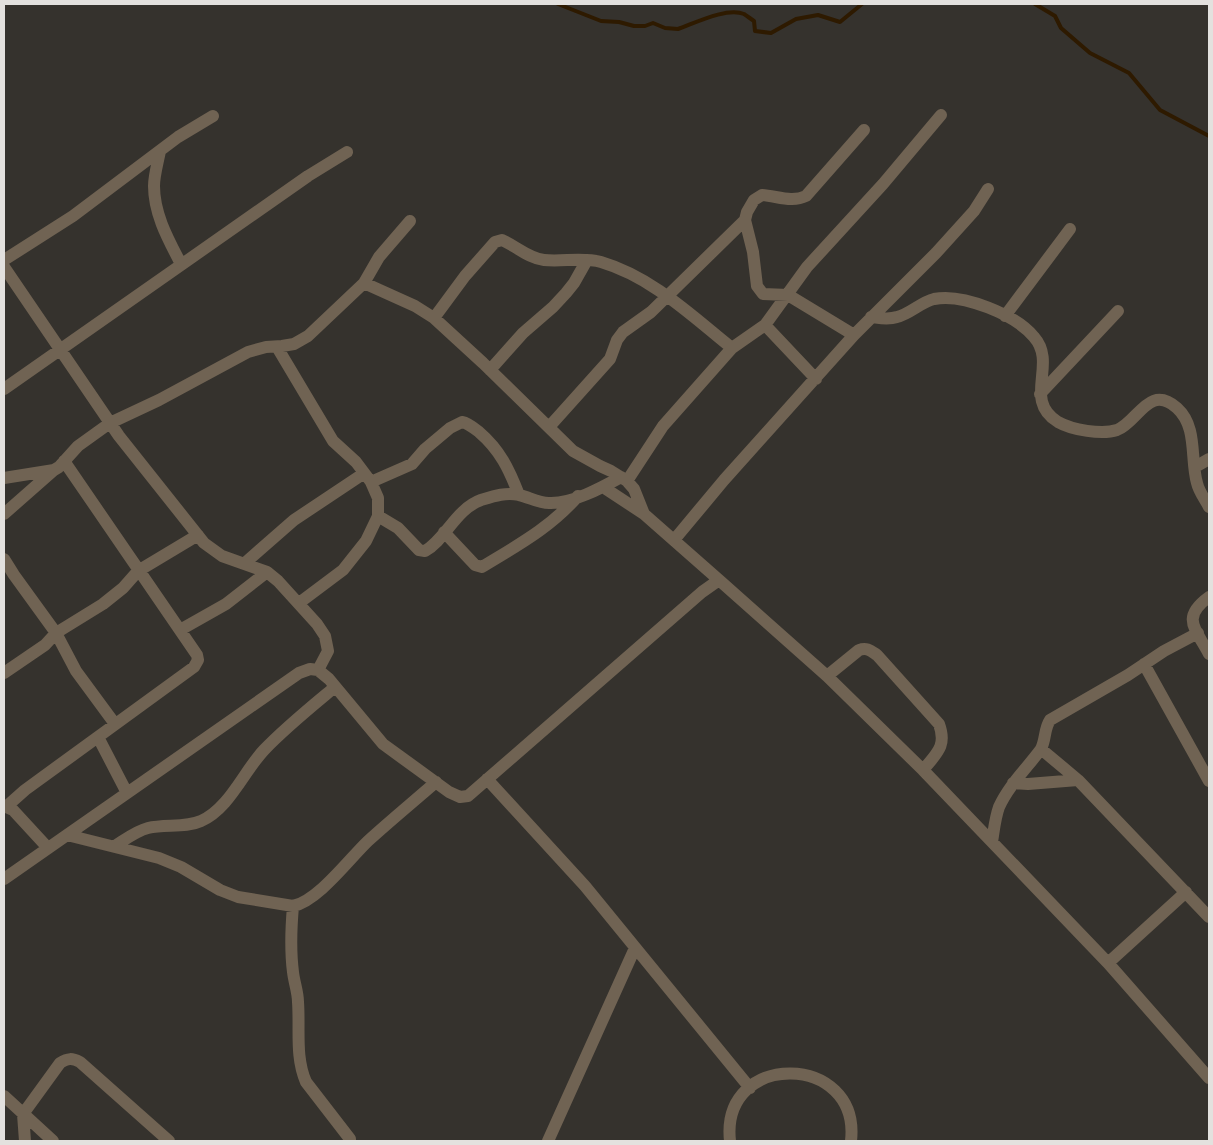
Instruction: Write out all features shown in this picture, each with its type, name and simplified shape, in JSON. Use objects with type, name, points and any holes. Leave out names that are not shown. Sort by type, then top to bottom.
[{"type":"street","points":[[378,516],[398,528],[419,550],[425,552],[431,548],[462,513],[479,501],[504,494],[519,495],[546,503],[558,502],[598,491],[624,479],[663,426],[732,348],[765,325],[807,267],[883,184],[941,115]]},
{"type":"street","points":[[4,260],[73,216],[178,137],[213,116]]},
{"type":"street","points":[[854,335],[788,295],[763,294],[757,286],[753,252],[745,220],[754,200],[762,195],[792,200],[806,196],[864,130]]},
{"type":"street","points":[[160,151],[154,184],[155,203],[161,224],[181,264]]},
{"type":"street","points":[[4,389],[308,176],[347,152]]},
{"type":"street","points":[[674,540],[724,480],[854,335],[936,253],[974,210],[988,189]]},
{"type":"street","points":[[549,427],[610,358],[617,340],[623,332],[651,312],[745,220]]},
{"type":"street","points":[[4,514],[59,466],[78,446],[110,423],[159,400],[248,352],[266,347],[294,344],[308,336],[364,283],[379,256],[410,221]]},
{"type":"street","points":[[1005,316],[1070,229]]},
{"type":"street","points":[[434,318],[465,276],[496,242],[502,240],[530,256],[542,260],[587,260],[614,267],[657,288],[732,348]]},
{"type":"street","points":[[490,370],[523,333],[570,288],[587,260]]},
{"type":"street","points":[[5,272],[110,423],[204,543],[222,556],[267,572],[299,603],[317,624],[325,636],[328,651],[318,670]]},
{"type":"street","points":[[364,283],[414,306],[434,318],[574,451],[624,479],[634,488],[644,514]]},
{"type":"street","points":[[871,317],[886,319],[899,317],[933,299],[951,298],[970,301],[1021,324],[1041,347],[1043,368],[1040,394],[1041,404],[1056,421],[1067,426],[1086,431],[1117,430],[1147,404],[1156,400],[1168,402],[1184,416],[1190,433],[1197,486],[1209,507]]},
{"type":"street","points":[[1040,394],[1118,311]]},
{"type":"street","points":[[765,325],[816,379]]},
{"type":"street","points":[[277,347],[333,441],[356,462],[378,498],[378,516],[366,541],[343,570],[299,603]]},
{"type":"street","points":[[244,563],[294,520],[367,478],[412,464],[425,449],[450,428],[462,422],[470,426],[492,444],[508,468],[519,495]]},
{"type":"street","points":[[1195,467],[1209,459]]},
{"type":"street","points":[[48,848],[13,810],[5,806],[194,667],[198,660],[197,655],[64,461]]},
{"type":"street","points":[[4,478],[54,470]]},
{"type":"street","points":[[604,487],[644,514],[674,540],[826,676],[923,770],[1108,963],[1209,1078]]},
{"type":"street","points":[[444,532],[476,565],[482,567],[550,525],[563,514],[578,496]]},
{"type":"street","points":[[546,503],[550,525]]},
{"type":"street","points":[[4,673],[45,645],[56,633],[103,604],[123,588],[138,570],[198,535]]},
{"type":"street","points":[[4,559],[56,633],[76,671],[115,724]]},
{"type":"street","points":[[180,630],[226,604],[267,572]]},
{"type":"street","points":[[4,879],[299,673],[310,669],[318,670],[336,687],[383,744],[449,792],[460,797],[468,796],[702,592],[719,580]]},
{"type":"street","points":[[1209,597],[1192,614],[1192,624],[1209,654]]},
{"type":"street","points":[[992,842],[995,821],[1000,805],[1013,784],[1042,749],[1045,730],[1050,720],[1128,675],[1164,650],[1198,633]]},
{"type":"street","points":[[826,676],[859,650],[869,649],[878,655],[939,724],[943,734],[941,746],[923,770]]},
{"type":"street","points":[[1144,664],[1209,781]]},
{"type":"street","points":[[115,846],[138,832],[149,828],[201,822],[215,812],[264,751],[288,727],[336,687]]},
{"type":"street","points":[[98,736],[127,793]]},
{"type":"street","points":[[1042,749],[1078,780],[1209,917]]},
{"type":"street","points":[[487,779],[585,886],[750,1088]]},
{"type":"street","points":[[1013,784],[1078,780]]},
{"type":"street","points":[[66,835],[159,858],[182,867],[220,890],[238,896],[293,906],[302,904],[315,895],[368,841],[436,782]]},
{"type":"street","points":[[1108,963],[1186,892]]},
{"type":"street","points":[[293,906],[290,934],[293,973],[298,1001],[302,1072],[306,1082],[350,1141]]},
{"type":"street","points":[[548,1141],[635,948]]},
{"type":"street","points":[[24,1141],[23,1114],[60,1063],[65,1059],[72,1058],[80,1062],[169,1141]]},
{"type":"street","points":[[730,1141],[730,1128],[735,1108],[750,1088],[764,1078],[779,1074],[795,1073],[816,1078],[833,1090],[845,1107],[851,1128],[851,1141]]},
{"type":"street","points":[[4,1096],[53,1141]]},
{"type":"waterway","points":[[558,4],[601,21],[619,22],[634,26],[645,26],[653,23],[665,28],[678,29],[720,14],[737,12],[744,14],[754,21],[755,31],[771,33],[796,19],[818,15],[840,22],[862,4]]},
{"type":"waterway","points":[[1035,4],[1055,16],[1061,28],[1090,53],[1129,73],[1160,110],[1209,136]]}]
